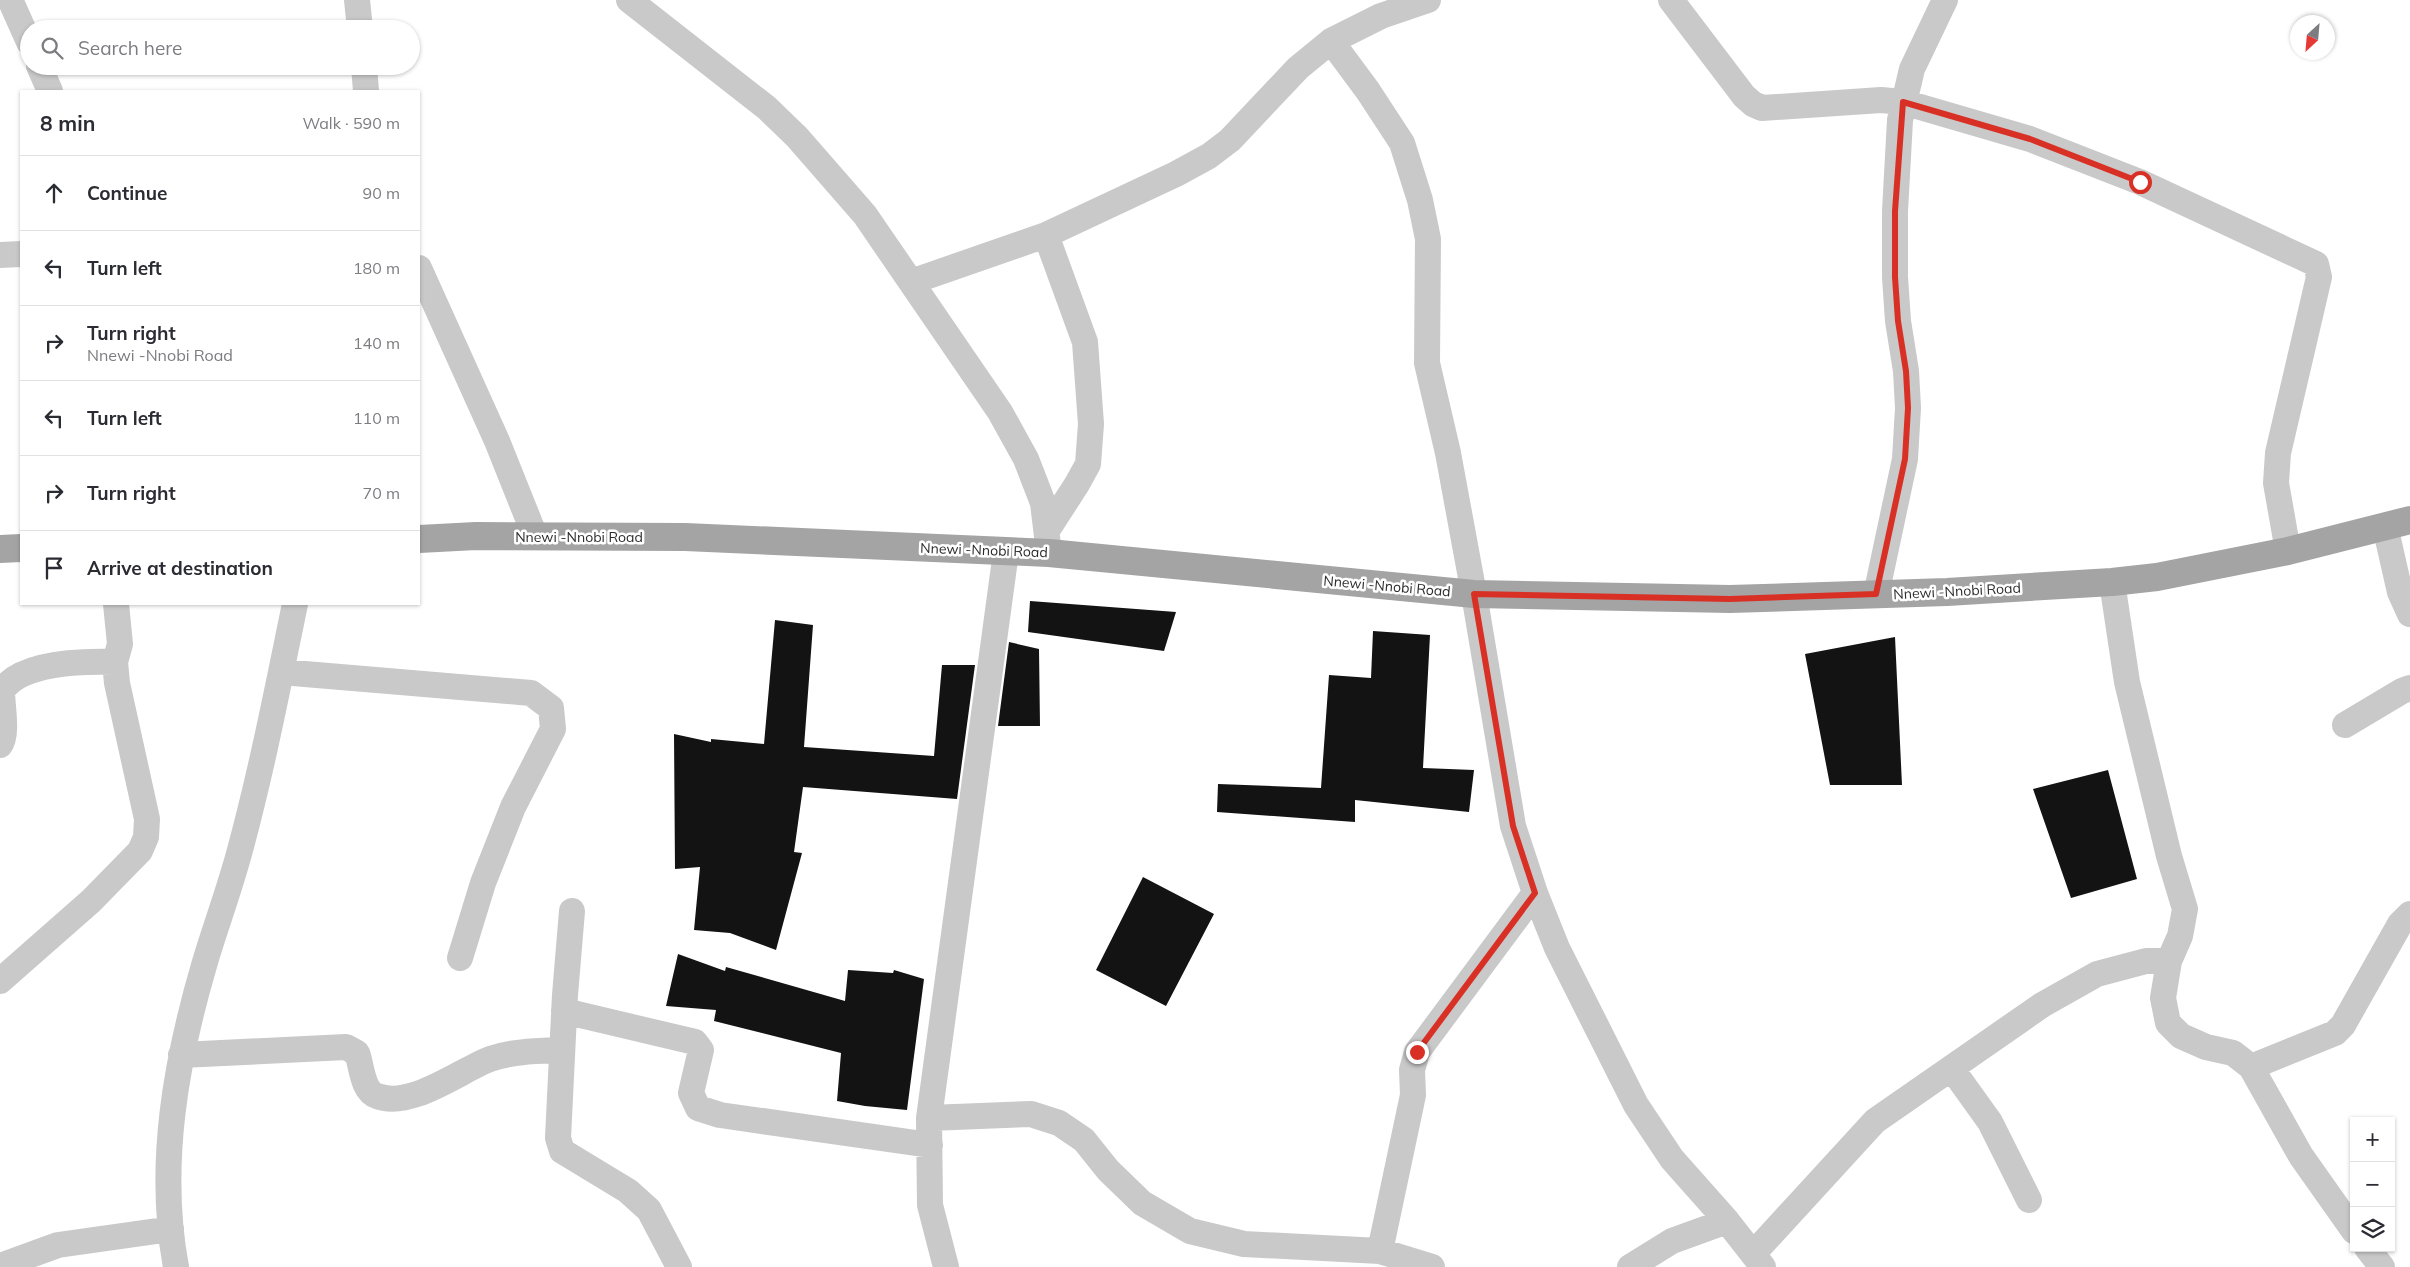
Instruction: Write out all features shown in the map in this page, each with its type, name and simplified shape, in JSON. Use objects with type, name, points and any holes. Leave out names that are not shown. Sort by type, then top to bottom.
[{"type":"main road","name":"Nnewi -Nnobi Road","points":[[420,539],[535,536],[705,538],[1006,552],[1048,541],[1474,594],[1730,599],[2112,582],[2157,577],[2288,552],[2397,523]]},
{"type":"main road","points":[[0,549],[20,548]]},
{"type":"street","points":[[357,0],[359,20]]},
{"type":"street","points":[[629,0],[767,108],[797,137],[865,215],[1000,412],[1013,435],[1026,459],[1043,503],[1048,541]]},
{"type":"street","points":[[911,282],[1046,235],[1176,174],[1209,156],[1230,140],[1298,68],[1331,41],[1381,16],[1428,0]]},
{"type":"street","points":[[1671,0],[1744,96],[1753,104],[1762,108],[1881,100],[1903,102],[2030,139],[2122,175],[2316,264],[2319,277],[2278,453],[2276,483],[2288,552]]},
{"type":"street","points":[[1876,594],[1905,459],[1908,408],[1906,371],[1898,321],[1895,277],[1895,211],[1903,102],[1912,69],[1945,0]]},
{"type":"street","points":[[12,4],[20,22]]},
{"type":"street","points":[[1331,41],[1368,91],[1402,143],[1420,200],[1428,239],[1428,363],[1448,453],[1474,594],[1513,826],[1535,893],[1557,948],[1636,1105],[1672,1159],[1727,1221],[1758,1260],[1829,1169],[1875,1121],[2042,1005],[2097,974],[2146,961],[2169,961]]},
{"type":"street","points":[[43,75],[50,90]]},
{"type":"street","points":[[365,75],[366,90]]},
{"type":"street","points":[[1046,235],[1085,342],[1090,424],[1088,464],[1048,541]]},
{"type":"street","points":[[0,254],[20,254]]},
{"type":"street","points":[[420,270],[498,441],[535,536]]},
{"type":"street","points":[[2397,523],[2400,592],[2410,614]]},
{"type":"street","points":[[946,1267],[930,1205],[929,1118],[1006,552]]},
{"type":"street","points":[[2112,582],[2126,682],[2169,856],[2185,909],[2180,936],[2169,961],[2163,998],[2168,1023],[2181,1036],[2206,1047],[2233,1052],[2251,1067],[2301,1156],[2350,1224]]},
{"type":"street","points":[[0,981],[91,901],[140,851],[146,838],[147,819],[114,662],[120,644],[116,605]]},
{"type":"street","points":[[176,1267],[171,1230],[170,1125],[181,1055],[205,963],[249,816],[295,605]]},
{"type":"street","points":[[0,745],[4,741],[2,691],[17,675],[84,661],[114,662]]},
{"type":"street","points":[[281,672],[531,693],[551,708],[553,729],[513,808],[490,866],[460,958]]},
{"type":"street","points":[[2345,725],[2410,688]]},
{"type":"street","points":[[1380,1251],[1413,1094],[1412,1070],[1417,1052],[1535,893]]},
{"type":"street","points":[[572,911],[564,1011],[558,1138],[562,1151],[628,1192],[649,1210],[679,1267]]},
{"type":"street","points":[[2251,1067],[2335,1033],[2343,1025],[2400,924],[2410,914]]},
{"type":"street","points":[[564,1011],[694,1042],[701,1050],[691,1093],[698,1108],[720,1115],[930,1145]]},
{"type":"street","points":[[181,1055],[346,1047],[356,1053],[367,1088],[376,1096],[394,1099],[418,1095],[492,1059],[524,1052],[562,1050]]},
{"type":"street","points":[[1952,1069],[1990,1122],[2029,1200]]},
{"type":"street","points":[[929,1118],[1031,1114],[1059,1123],[1084,1140],[1108,1170],[1142,1203],[1190,1231],[1295,1257],[1380,1251],[1432,1267]]},
{"type":"street","points":[[1630,1267],[1672,1241],[1727,1221]]},
{"type":"street","points":[[0,1266],[58,1245],[171,1230]]},
{"type":"street","points":[[2370,1252],[2382,1267]]},
{"type":"building","points":[[1030,601],[1176,612],[1164,651],[1028,632]]},
{"type":"building","points":[[775,620],[813,625],[804,747],[934,756],[942,665],[975,665],[957,799],[803,787],[794,852],[802,853],[776,950],[730,933],[694,930],[700,867],[675,869],[674,734],[711,742],[711,739],[764,744]]},
{"type":"building","points":[[1373,631],[1430,635],[1423,768],[1474,770],[1469,812],[1355,800],[1355,822],[1217,812],[1218,784],[1321,788],[1329,675],[1371,678]]},
{"type":"building","points":[[1895,637],[1902,785],[1830,785],[1805,654]]},
{"type":"building","points":[[1009,642],[1039,649],[1040,726],[998,726]]},
{"type":"building","points":[[2108,770],[2137,879],[2071,898],[2033,789]]},
{"type":"building","points":[[1143,877],[1214,914],[1166,1006],[1096,970]]},
{"type":"building","points":[[678,954],[725,971],[726,967],[845,1001],[848,970],[893,973],[894,970],[924,979],[907,1110],[837,1101],[841,1053],[714,1021],[716,1010],[666,1006]]},
{"type":"route","points":[[1417,1052],[1535,893],[1513,826],[1474,594],[1730,599],[1876,594],[1894,518],[1905,459],[1908,408],[1906,371],[1898,321],[1895,277],[1895,211],[1900,120],[1903,102],[2030,139],[2140,182]]}]
